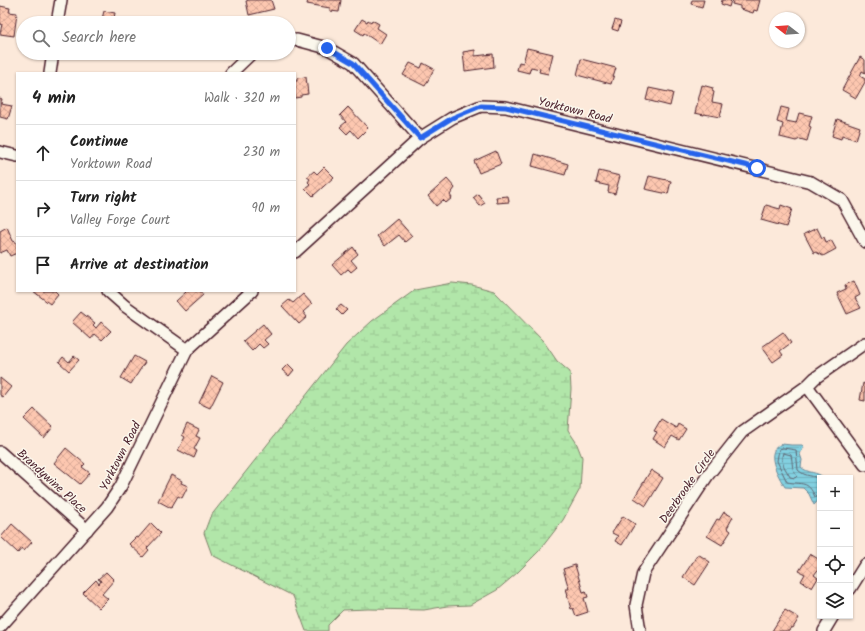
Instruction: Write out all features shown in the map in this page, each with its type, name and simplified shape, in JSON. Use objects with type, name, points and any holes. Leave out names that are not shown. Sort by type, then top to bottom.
[{"type":"street","points":[[58,16],[61,0]]},
{"type":"street","points":[[296,40],[327,48],[353,63],[420,138]]},
{"type":"street","points":[[50,72],[52,60]]},
{"type":"street","points":[[232,72],[245,60]]},
{"type":"street","name":"Yorktown Road","points":[[296,251],[420,138],[452,118],[481,106],[506,107],[811,182],[842,200],[865,242]]},
{"type":"street","points":[[0,152],[16,156]]},
{"type":"street","points":[[109,292],[125,306],[188,350]]},
{"type":"street","name":"Yorktown Road","points":[[0,627],[107,507],[121,486],[188,350],[251,292]]},
{"type":"street","name":"Deerbrooke Circle","points":[[640,631],[636,605],[644,573],[708,475],[742,432],[807,386],[815,378],[865,342]]},
{"type":"street","points":[[807,386],[865,465]]},
{"type":"street","name":"Brandywine Place","points":[[0,452],[88,530]]},
{"type":"street","points":[[853,584],[865,565]]},
{"type":"street","points":[[824,631],[831,619]]},
{"type":"green space","points":[[452,283],[472,285],[494,291],[544,342],[557,361],[570,372],[571,389],[568,430],[576,442],[582,457],[580,489],[563,520],[539,551],[497,590],[470,605],[447,606],[424,610],[343,610],[328,625],[328,631],[306,631],[293,596],[212,555],[204,533],[210,517],[346,345],[372,321],[415,290]]},
{"type":"water","points":[[782,444],[802,445],[804,447],[800,454],[802,460],[801,467],[807,471],[820,475],[817,475],[817,502],[814,505],[809,494],[803,488],[785,487],[774,464],[773,452],[776,447]]},
{"type":"building","points":[[271,0],[274,9],[249,15],[246,1]]},
{"type":"building","points":[[308,0],[341,0],[339,12],[330,11],[330,8],[307,4]]},
{"type":"building","points":[[692,0],[704,0],[702,7],[691,4]]},
{"type":"building","points":[[722,0],[731,0],[729,7],[721,4]]},
{"type":"building","points":[[733,0],[760,0],[757,11],[754,10],[753,13],[740,9],[740,6],[732,4]]},
{"type":"building","points":[[0,6],[10,8],[9,12],[17,13],[14,36],[0,34],[2,24],[0,24]]},
{"type":"building","points":[[104,11],[115,13],[114,16],[103,16]]},
{"type":"building","points":[[362,19],[367,22],[368,20],[371,22],[372,20],[379,24],[377,28],[386,34],[380,44],[364,33],[363,35],[355,30]]},
{"type":"building","points":[[615,20],[621,22],[618,31],[612,29]]},
{"type":"building","points":[[527,48],[553,54],[548,74],[539,72],[540,69],[531,67],[529,73],[517,70],[519,62],[523,63]]},
{"type":"building","points":[[475,50],[475,56],[493,54],[494,67],[465,71],[463,52]]},
{"type":"building","points":[[860,57],[865,60],[865,73],[862,71],[860,76],[865,79],[865,82],[856,98],[842,90]]},
{"type":"building","points":[[581,59],[616,68],[611,84],[577,75]]},
{"type":"building","points":[[410,63],[421,68],[423,63],[434,69],[425,86],[403,75]]},
{"type":"building","points":[[306,77],[308,94],[296,98],[296,81],[297,78]]},
{"type":"building","points":[[702,85],[713,88],[712,91],[714,92],[712,102],[723,104],[720,117],[695,113]]},
{"type":"building","points":[[649,88],[673,93],[670,106],[646,100]]},
{"type":"building","points":[[0,98],[2,99],[1,104],[12,106],[8,119],[0,117]]},
{"type":"building","points":[[348,107],[368,128],[358,138],[351,130],[347,134],[340,127],[346,122],[340,115]]},
{"type":"building","points":[[781,107],[789,109],[786,121],[796,123],[799,113],[812,116],[807,141],[800,139],[796,141],[780,137],[783,124],[777,122]]},
{"type":"building","points":[[837,119],[860,127],[856,140],[842,135],[841,139],[832,136]]},
{"type":"building","points":[[496,151],[501,164],[479,173],[474,161]]},
{"type":"building","points":[[535,154],[568,164],[565,175],[532,166]]},
{"type":"building","points":[[324,167],[334,177],[313,196],[305,188],[310,184],[308,182],[310,179],[307,177],[314,171],[317,174]]},
{"type":"building","points":[[599,171],[620,176],[615,194],[608,192],[609,186],[596,183]]},
{"type":"building","points":[[649,176],[671,181],[668,194],[645,189]]},
{"type":"building","points":[[447,179],[455,188],[450,195],[452,198],[446,203],[443,200],[436,206],[428,196]]},
{"type":"building","points":[[478,194],[485,203],[480,206],[473,198]]},
{"type":"building","points":[[508,196],[509,202],[497,203],[496,197]]},
{"type":"building","points":[[766,205],[780,209],[781,205],[792,209],[786,227],[761,220]]},
{"type":"building","points":[[397,219],[412,236],[405,242],[399,235],[385,246],[377,236]]},
{"type":"building","points":[[7,227],[13,241],[16,242],[16,253],[10,256],[7,250],[0,253],[0,231]]},
{"type":"building","points":[[817,228],[822,238],[824,237],[826,242],[831,240],[836,249],[823,256],[816,252],[814,253],[804,234]]},
{"type":"building","points":[[353,247],[358,254],[351,260],[357,267],[351,272],[348,269],[341,275],[332,265]]},
{"type":"building","points":[[854,281],[860,295],[855,298],[861,308],[847,314],[837,293],[846,289],[845,285]]},
{"type":"building","points":[[34,292],[56,292],[58,294],[50,304]]},
{"type":"building","points":[[186,292],[201,292],[203,295],[185,311],[176,301]]},
{"type":"building","points":[[303,294],[312,304],[303,312],[307,317],[299,324],[282,306],[289,300],[293,303]]},
{"type":"building","points":[[341,305],[347,310],[342,315],[336,309]]},
{"type":"building","points":[[81,312],[95,323],[93,325],[96,328],[101,322],[111,331],[102,340],[95,334],[91,339],[72,322]]},
{"type":"building","points":[[263,324],[271,334],[264,340],[268,344],[263,348],[259,344],[252,351],[243,341]]},
{"type":"building","points":[[783,332],[791,343],[780,351],[783,355],[773,362],[762,347]]},
{"type":"building","points":[[74,356],[79,360],[69,371],[59,362],[63,357],[69,362]]},
{"type":"building","points":[[134,356],[145,362],[131,384],[121,378]]},
{"type":"building","points":[[288,364],[294,370],[289,376],[282,370]]},
{"type":"building","points":[[212,376],[223,382],[210,408],[199,403]]},
{"type":"building","points":[[0,378],[11,387],[3,397],[0,395]]},
{"type":"building","points":[[863,383],[865,384],[865,401],[860,400]]},
{"type":"building","points":[[34,409],[53,427],[44,438],[24,419]]},
{"type":"building","points":[[661,419],[676,428],[678,424],[686,429],[679,440],[672,436],[665,447],[653,439],[657,432],[654,431]]},
{"type":"building","points":[[187,424],[199,430],[196,436],[200,438],[194,449],[197,451],[194,458],[178,450],[185,437],[182,435]]},
{"type":"building","points":[[66,448],[85,464],[82,467],[90,473],[80,484],[54,463]]},
{"type":"building","points":[[651,470],[663,478],[646,506],[634,498]]},
{"type":"building","points":[[171,475],[182,481],[181,483],[188,486],[182,498],[178,496],[171,508],[158,501]]},
{"type":"building","points":[[724,512],[733,517],[727,528],[731,531],[722,545],[707,536],[717,519],[719,520]]},
{"type":"building","points":[[623,516],[635,524],[622,545],[615,541],[618,536],[612,533]]},
{"type":"building","points":[[151,523],[161,533],[147,548],[149,550],[143,557],[129,544],[136,537],[138,538]]},
{"type":"building","points":[[12,524],[32,542],[24,551],[22,548],[18,553],[1,537]]},
{"type":"building","points":[[698,554],[710,562],[695,585],[683,577]]},
{"type":"building","points":[[810,554],[817,558],[817,571],[814,575],[817,577],[817,580],[812,588],[801,581],[805,574],[799,571]]},
{"type":"building","points":[[575,565],[583,592],[586,591],[588,597],[584,598],[588,612],[576,616],[573,608],[571,609],[567,595],[566,589],[569,589],[563,569]]},
{"type":"building","points":[[106,572],[114,580],[102,594],[108,599],[99,608],[83,593],[96,580],[99,584],[101,581],[98,579]]},
{"type":"building","points":[[785,610],[799,618],[793,628],[791,627],[789,631],[772,631]]},
{"type":"route","points":[[327,48],[353,63],[420,138],[452,118],[481,106],[506,107],[757,168]]}]
